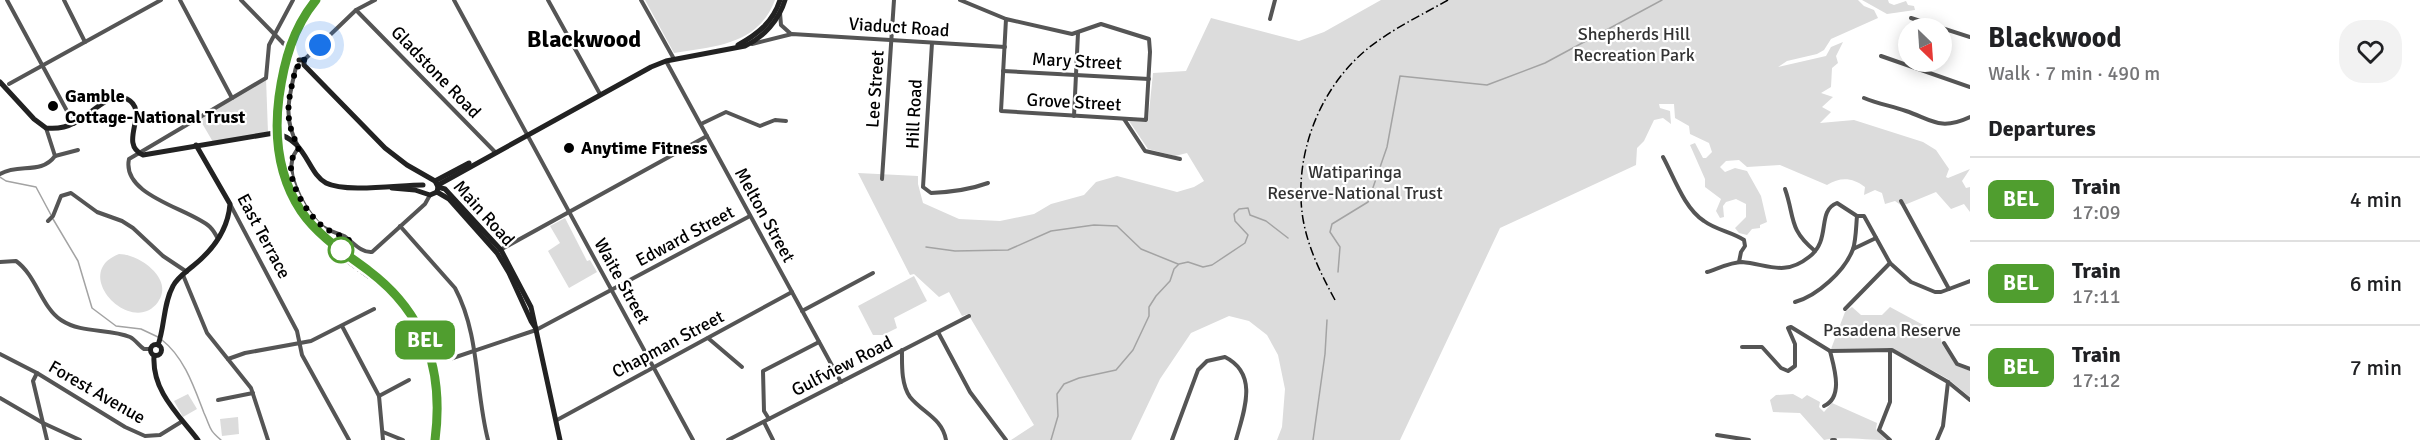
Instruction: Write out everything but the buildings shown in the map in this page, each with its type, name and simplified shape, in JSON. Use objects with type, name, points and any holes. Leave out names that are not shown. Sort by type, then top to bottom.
[{"type":"main road","points":[[732,48],[749,40],[767,24],[780,0]]},
{"type":"main road","points":[[420,174],[427,194],[436,185],[495,152],[600,94],[666,61],[745,46],[770,27],[780,13],[785,0]]},
{"type":"main road","points":[[301,62],[385,148],[436,185]]},
{"type":"main road","points":[[0,82],[34,119],[46,128],[57,129],[74,124],[103,103],[119,97],[126,98],[132,103],[136,112],[131,140],[138,152],[146,156],[146,147]]},
{"type":"main road","name":"Main Road","points":[[146,156],[196,145],[274,133],[288,139],[299,148],[308,158],[318,176],[327,184],[391,187],[423,185]]},
{"type":"main road","name":"East Terrace","points":[[196,145],[230,204]]},
{"type":"main road","points":[[423,185],[436,185],[495,152]]},
{"type":"main road","points":[[445,189],[448,179]]},
{"type":"main road","name":"Main Road","points":[[436,185],[445,189],[499,251],[536,328],[560,440]]},
{"type":"main road","name":"Main Road","points":[[436,185],[499,251]]},
{"type":"main road","name":"Main Road","points":[[391,187],[427,194]]},
{"type":"main road","points":[[154,356],[162,352],[160,341],[168,297],[174,284],[209,254],[228,219],[230,204]]},
{"type":"main road","points":[[160,341],[151,349],[157,383],[181,422],[198,440]]},
{"type":"street","points":[[7,0],[74,124]]},
{"type":"street","points":[[64,0],[85,42]]},
{"type":"street","points":[[9,84],[161,0]]},
{"type":"street","points":[[180,0],[231,98]]},
{"type":"street","points":[[241,0],[301,62]]},
{"type":"street","points":[[218,240],[210,226],[144,191],[134,180],[128,165],[129,159],[266,78],[269,45],[292,0]]},
{"type":"street","points":[[375,0],[356,10],[296,67],[287,113],[290,130],[299,148],[291,159],[294,184],[305,205],[326,229],[342,235],[368,252],[372,252],[421,207],[427,194]]},
{"type":"street","name":"Waite Street","points":[[454,0],[693,440]]},
{"type":"street","points":[[548,0],[600,94]]},
{"type":"street","points":[[641,0],[674,59]]},
{"type":"street","name":"Lee Street","points":[[882,179],[894,0]]},
{"type":"street","points":[[960,0],[1006,19],[1072,34],[1101,24],[1149,39],[1149,79]]},
{"type":"street","points":[[1270,19],[1275,0]]},
{"type":"street","name":"Gladstone Road","points":[[356,10],[495,152]]},
{"type":"street","points":[[780,13],[781,25],[792,34]]},
{"type":"street","points":[[1003,71],[1006,19]]},
{"type":"street","points":[[1952,32],[1970,38]]},
{"type":"street","points":[[1074,116],[1078,33]]},
{"type":"street","name":"Viaduct Road","points":[[745,46],[792,34],[1005,47]]},
{"type":"street","name":"Hill Road","points":[[932,43],[923,187],[931,193],[966,191],[988,183]]},
{"type":"street","points":[[1881,56],[1970,87]]},
{"type":"street","name":"Melton Street","points":[[666,61],[841,382]]},
{"type":"street","name":"Mary Street","points":[[1003,71],[1149,79]]},
{"type":"street","name":"Grove Street","points":[[1003,71],[1001,111],[1146,120],[1149,79]]},
{"type":"street","points":[[1864,98],[1886,107],[1904,110],[1929,122],[1950,123],[1970,117]]},
{"type":"street","points":[[701,124],[726,112],[760,126],[775,120],[786,121]]},
{"type":"street","points":[[1124,118],[1145,151],[1180,159]]},
{"type":"street","points":[[46,128],[55,156]]},
{"type":"street","points":[[499,251],[707,136]]},
{"type":"street","points":[[0,174],[9,169],[33,169],[42,166],[55,156],[78,150]]},
{"type":"street","points":[[1663,157],[1691,208],[1698,216],[1711,225],[1744,240],[1745,246],[1739,262]]},
{"type":"street","points":[[1785,189],[1791,204],[1793,224],[1802,240],[1815,251]]},
{"type":"street","points":[[50,218],[61,196],[71,193],[98,212],[133,228],[185,273],[207,333],[251,388],[268,440]]},
{"type":"street","points":[[1901,201],[1949,289]]},
{"type":"street","points":[[1707,272],[1739,262],[1781,269],[1801,262],[1815,251],[1823,239],[1826,212],[1837,203],[1868,220],[1890,263],[1911,282],[1935,292],[1970,281]]},
{"type":"street","name":"East Terrace","points":[[230,204],[297,331],[303,355],[349,440]]},
{"type":"street","name":"Edward Street","points":[[447,360],[536,328],[750,216]]},
{"type":"street","points":[[1853,250],[1857,216]]},
{"type":"street","points":[[400,226],[455,288],[469,322],[482,416],[488,440]]},
{"type":"street","points":[[1795,302],[1823,288],[1853,250],[1876,238]]},
{"type":"street","points":[[0,262],[16,261],[24,267],[47,303],[62,321],[81,328],[129,337],[144,349],[151,349]]},
{"type":"street","points":[[1845,309],[1890,263]]},
{"type":"street","points":[[802,311],[873,273]]},
{"type":"street","name":"Chapman Street","points":[[556,420],[792,292]]},
{"type":"street","points":[[228,359],[245,353],[311,341],[374,309]]},
{"type":"street","name":"Gulfview Road","points":[[728,440],[969,316]]},
{"type":"street","points":[[342,326],[379,396],[383,440]]},
{"type":"street","points":[[1742,347],[1762,347],[1781,368],[1788,371],[1795,366],[1795,344],[1788,328],[1791,327],[1830,351],[1890,350],[1948,382],[1970,400]]},
{"type":"street","points":[[938,332],[970,392],[1006,440]]},
{"type":"street","points":[[708,338],[742,367]]},
{"type":"street","points":[[769,419],[764,411],[763,371],[819,342]]},
{"type":"street","points":[[1944,343],[1957,364],[1970,369]]},
{"type":"street","points":[[902,350],[903,374],[910,396],[937,419],[943,428],[946,440]]},
{"type":"street","points":[[1890,350],[1890,402],[1879,430],[1890,440]]},
{"type":"street","points":[[1824,406],[1831,400],[1837,382],[1830,351]]},
{"type":"street","name":"Forest Avenue","points":[[0,354],[144,436],[160,435],[181,422]]},
{"type":"street","points":[[1172,440],[1198,370],[1207,361],[1225,357],[1240,369],[1247,390],[1247,401],[1236,440]]},
{"type":"street","points":[[37,373],[33,381],[46,440]]},
{"type":"street","points":[[379,396],[409,380]]},
{"type":"street","points":[[1937,440],[1943,426],[1948,382]]},
{"type":"street","points":[[218,400],[253,393]]},
{"type":"street","points":[[0,398],[43,423],[80,440]]},
{"type":"street","points":[[764,422],[773,440]]},
{"type":"street","points":[[383,432],[403,440]]},
{"type":"street","points":[[1717,435],[1749,440]]},
{"type":"green space","points":[[645,0],[775,0],[768,15],[747,35],[720,45],[674,53]]},
{"type":"green space","name":"Watiparinga Reserve-National Trust","points":[[1381,0],[1858,0],[1864,6],[1874,10],[1878,18],[1831,39],[1824,50],[1817,54],[1787,61],[1778,67],[1826,56],[1831,47],[1843,42],[1836,56],[1838,63],[1832,68],[1831,87],[1821,93],[1833,97],[1822,107],[1831,112],[1820,123],[1854,120],[1923,142],[1936,150],[1949,169],[1946,177],[1948,178],[1970,169],[1962,181],[1966,188],[1970,187],[1970,212],[1964,204],[1951,209],[1936,192],[1902,206],[1895,201],[1885,204],[1882,193],[1875,190],[1864,195],[1865,187],[1851,180],[1841,179],[1827,185],[1780,165],[1747,167],[1739,160],[1726,161],[1720,167],[1725,172],[1735,168],[1747,171],[1761,196],[1767,222],[1760,225],[1760,228],[1752,229],[1747,235],[1739,233],[1735,228],[1746,217],[1746,204],[1736,199],[1726,202],[1723,206],[1724,217],[1720,218],[1716,211],[1721,199],[1705,187],[1705,179],[1690,145],[1695,143],[1703,158],[1706,158],[1712,152],[1709,143],[1690,134],[1689,126],[1675,118],[1674,104],[1659,104],[1660,108],[1670,111],[1671,124],[1663,118],[1654,120],[1644,141],[1637,148],[1636,165],[1500,228],[1400,440],[1277,440],[1282,427],[1285,389],[1278,355],[1267,335],[1249,321],[1229,316],[1191,333],[1160,379],[1131,440],[1011,440],[1034,425],[968,314],[962,316],[949,292],[939,297],[914,274],[910,275],[858,173],[918,176],[923,203],[959,219],[1000,221],[1034,214],[1051,204],[1084,195],[1096,182],[1117,176],[1177,192],[1194,187],[1204,181],[1187,153],[1175,156],[1148,149],[1129,121],[1148,122],[1153,73],[1186,71],[1211,18],[1299,41],[1324,32]]},
{"type":"green space","points":[[1862,0],[1888,0],[1894,5],[1906,1],[1908,5],[1914,6],[1915,10],[1887,14]]},
{"type":"green space","points":[[266,78],[268,133],[213,142],[199,118]]},
{"type":"green space","points":[[565,218],[587,261],[590,260],[597,272],[569,288],[548,251],[560,243],[550,226]]},
{"type":"green space","points":[[119,254],[145,263],[152,269],[162,285],[162,293],[158,302],[147,311],[134,312],[121,308],[110,299],[103,287],[100,275],[105,263]]},
{"type":"green space","points":[[914,276],[927,301],[894,318],[897,328],[883,335],[873,335],[858,306]]},
{"type":"green space","name":"Pasadena Reserve","points":[[1852,307],[1861,315],[1882,315],[1890,307],[1940,334],[1942,344],[1956,365],[1970,371],[1970,397],[1948,379],[1892,348],[1831,349],[1845,312]]},
{"type":"green space","points":[[188,394],[197,409],[183,417],[174,401]]},
{"type":"green space","points":[[1793,394],[1802,399],[1807,395],[1820,402],[1819,407],[1824,412],[1832,403],[1877,423],[1876,429],[1886,440],[1845,438],[1824,440],[1800,413],[1773,412],[1770,400],[1776,395]]},
{"type":"green space","points":[[238,417],[239,434],[222,436],[220,419]]},
{"type":"waterway","points":[[1338,272],[1340,247],[1330,232],[1332,224],[1368,202],[1387,147],[1400,76],[1487,85],[1545,63],[1662,0]]},
{"type":"waterway","points":[[0,177],[6,181],[36,187],[51,215]]},
{"type":"waterway","points":[[1051,440],[1058,416],[1057,394],[1064,384],[1079,378],[1116,370],[1133,350],[1149,316],[1149,307],[1170,281],[1174,269],[1179,264],[1188,262],[1203,267],[1212,265],[1245,243],[1248,235],[1235,221],[1234,214],[1239,209],[1248,208],[1250,215],[1266,221],[1288,238]]},
{"type":"waterway","points":[[53,219],[78,261],[92,308],[116,326],[141,329],[158,337]]},
{"type":"waterway","points":[[926,247],[955,251],[1008,250],[1051,231],[1094,225],[1117,226],[1141,249],[1178,264]]},
{"type":"waterway","points":[[1313,440],[1325,354],[1327,320]]},
{"type":"waterway","points":[[162,340],[182,364],[210,428],[221,440]]},
{"type":"railway","points":[[313,0],[292,35],[280,74],[274,129],[280,176],[298,215],[313,232],[331,250],[393,298],[413,322],[426,350],[433,379],[435,409],[433,440]]},
{"type":"railway","points":[[1335,300],[1312,251],[1303,219],[1302,172],[1313,127],[1334,85],[1366,50],[1395,30],[1448,0]]},
{"type":"train","name":"BEL","points":[[316,0],[298,27],[284,70],[276,123],[284,175],[294,200],[310,223],[324,237],[379,279],[414,319],[429,348],[437,381],[435,440]]},
{"type":"place","name":"Gamble Cottage-National Trust","points":[[53,106]]},
{"type":"place","name":"Anytime Fitness","points":[[569,148]]},
{"type":"district","name":"Blackwood","points":[[584,39]]},
{"type":"route","points":[[320,45],[304,60],[303,65],[298,64],[296,67],[288,102],[290,130],[299,148],[291,159],[292,176],[297,192],[319,224],[353,243],[341,250]]},
{"type":"park label","name":"Shepherds Hill Recreation Park","points":[[1634,44]]}]
